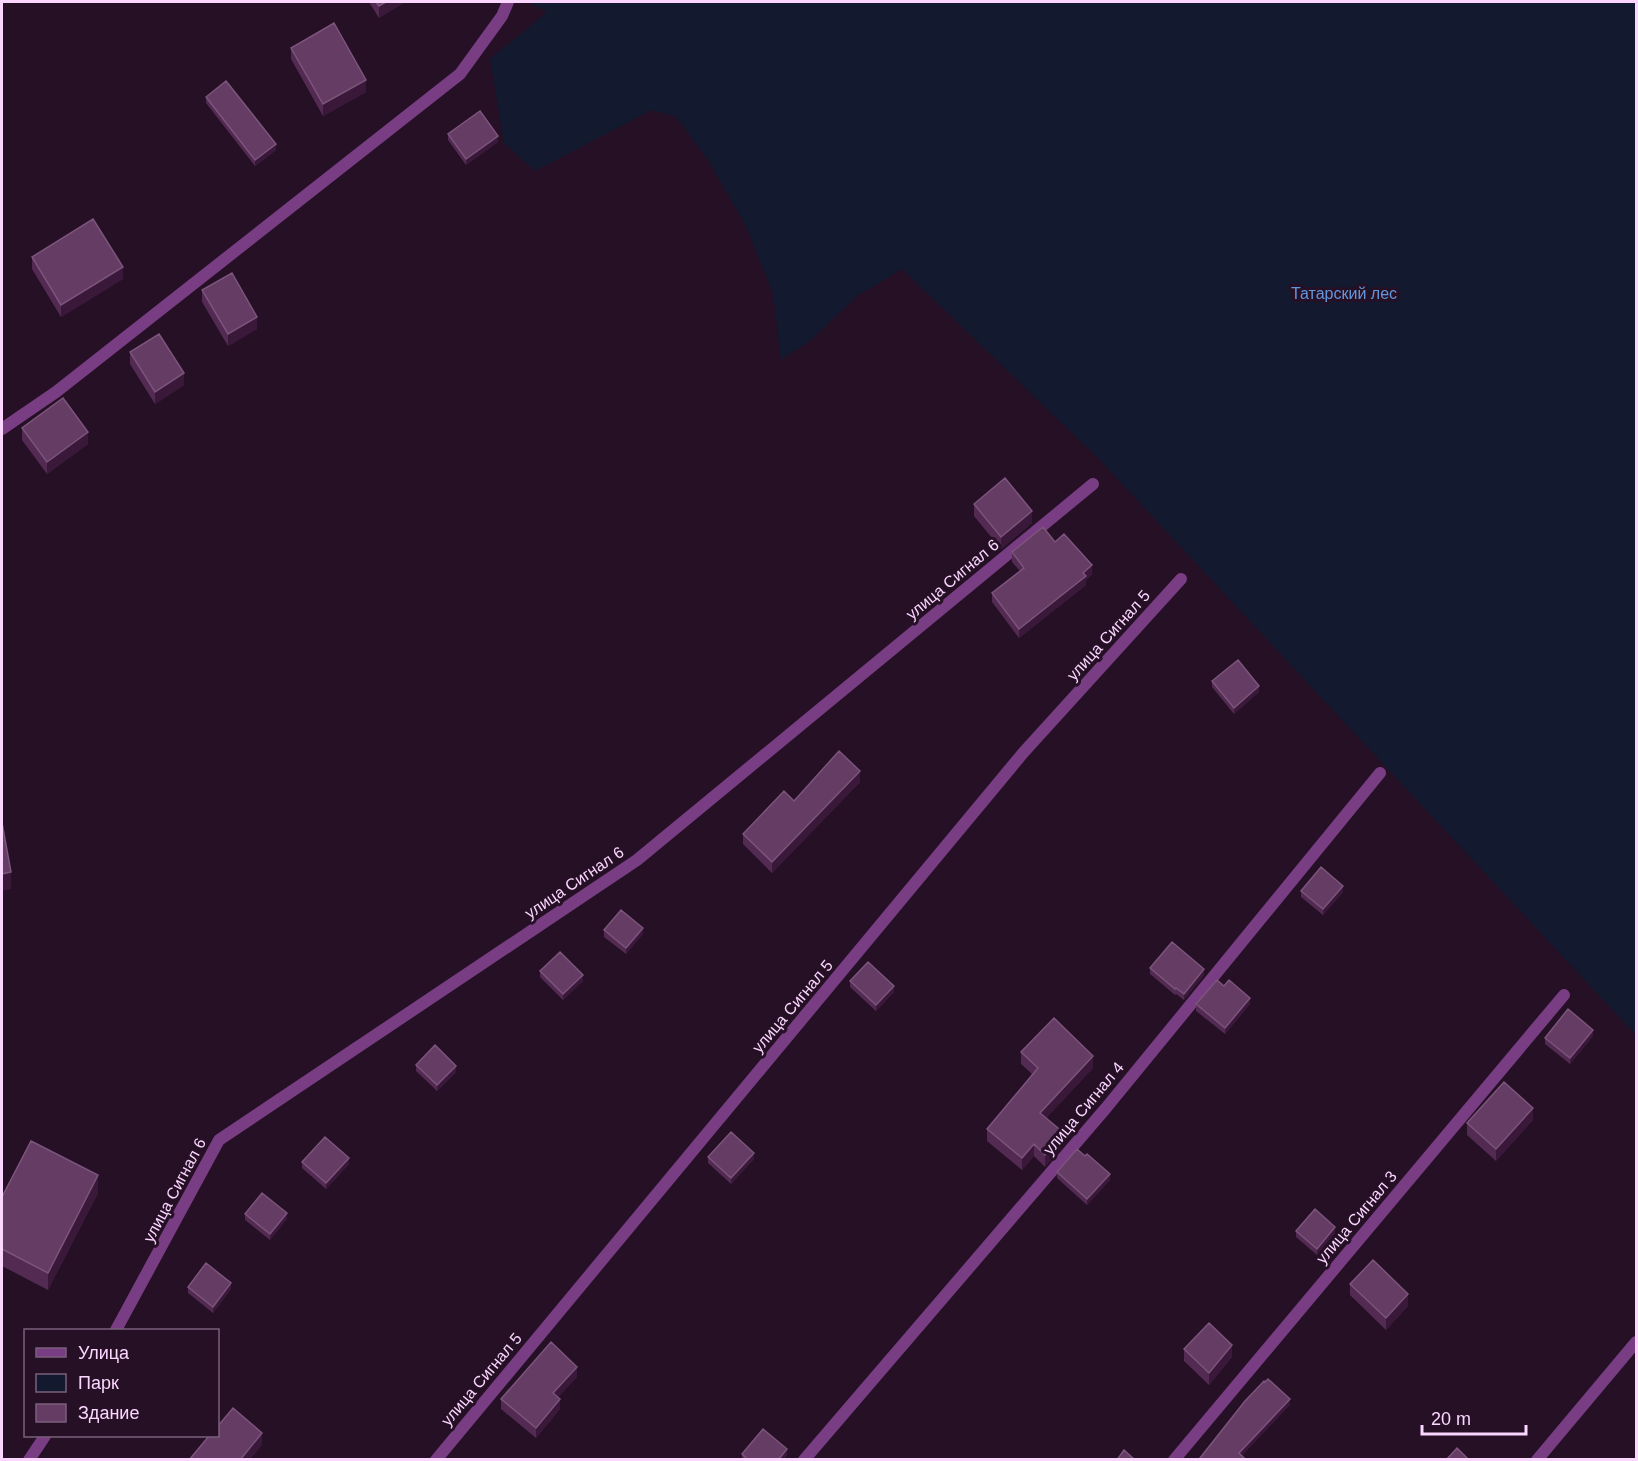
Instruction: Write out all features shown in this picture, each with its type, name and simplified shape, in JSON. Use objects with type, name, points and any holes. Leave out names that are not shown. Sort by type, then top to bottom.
[{"type":"street","points":[[2,429],[56,392],[460,74],[502,16],[508,2]]},
{"type":"street","name":"улица Сигнал 6","points":[[117,1329],[219,1140],[637,860],[1093,484]]},
{"type":"street","name":"улица Сигнал 5","points":[[436,1460],[1023,753],[1181,579]]},
{"type":"street","name":"улица Сигнал 4","points":[[804,1460],[1106,1108],[1380,773]]},
{"type":"street","name":"улица Сигнал 3","points":[[1173,1460],[1563,995]]},
{"type":"street","points":[[1537,1460],[1636,1342]]},
{"type":"street","points":[[29,1460],[44,1437]]},
{"type":"green space","name":"Татарский лес","points":[[528,2],[1636,2],[1636,1035],[1098,458],[902,269],[856,297],[811,340],[781,360],[773,293],[745,224],[706,157],[676,117],[652,110],[535,171],[504,143],[490,59],[547,12]]},
{"type":"building","points":[[334,23],[366,80],[323,104],[291,48]]},
{"type":"building","points":[[226,81],[276,144],[255,160],[206,97]]},
{"type":"building","points":[[480,111],[498,136],[466,159],[448,134]]},
{"type":"building","points":[[93,219],[123,267],[61,305],[32,257]]},
{"type":"building","points":[[232,273],[257,317],[228,334],[202,290]]},
{"type":"building","points":[[159,334],[184,373],[155,392],[130,352]]},
{"type":"building","points":[[63,398],[88,432],[47,462],[22,428]]},
{"type":"building","points":[[1005,478],[1032,511],[1001,537],[974,504]]},
{"type":"building","points":[[1043,527],[1055,542],[1064,534],[1092,565],[1083,573],[1086,576],[1019,629],[992,593],[1024,568],[1012,552]]},
{"type":"building","points":[[1238,660],[1259,686],[1234,708],[1212,681]]},
{"type":"building","points":[[839,751],[860,771],[772,862],[743,834],[784,791],[794,801]]},
{"type":"building","points":[[2,823],[11,872],[2,874]]},
{"type":"building","points":[[1321,867],[1343,886],[1323,909],[1301,891]]},
{"type":"building","points":[[621,910],[643,928],[626,948],[604,930]]},
{"type":"building","points":[[1172,942],[1204,969],[1184,994],[1150,968]]},
{"type":"building","points":[[560,952],[583,975],[563,994],[540,971]]},
{"type":"building","points":[[868,962],[894,986],[876,1005],[850,981]]},
{"type":"building","points":[[1217,980],[1224,986],[1229,980],[1250,998],[1225,1028],[1196,1004]]},
{"type":"building","points":[[1568,1009],[1593,1030],[1570,1058],[1545,1038]]},
{"type":"building","points":[[1054,1018],[1093,1056],[1040,1113],[1064,1133],[1045,1155],[1034,1144],[1022,1158],[987,1129],[1038,1068],[1021,1052]]},
{"type":"building","points":[[435,1045],[456,1066],[437,1085],[416,1065]]},
{"type":"building","points":[[1504,1082],[1533,1108],[1496,1149],[1467,1123]]},
{"type":"building","points":[[731,1132],[754,1153],[731,1178],[708,1157]]},
{"type":"building","points":[[325,1137],[349,1158],[326,1183],[302,1162]]},
{"type":"building","points":[[31,1141],[98,1175],[48,1273],[2,1249],[2,1197]]},
{"type":"building","points":[[1077,1149],[1085,1156],[1087,1154],[1110,1174],[1087,1199],[1057,1172]]},
{"type":"building","points":[[262,1193],[287,1213],[270,1234],[245,1214]]},
{"type":"building","points":[[1315,1209],[1335,1227],[1317,1249],[1296,1231]]},
{"type":"building","points":[[1373,1260],[1408,1294],[1386,1318],[1350,1284]]},
{"type":"building","points":[[206,1263],[231,1283],[213,1307],[188,1287]]},
{"type":"building","points":[[1209,1323],[1232,1345],[1209,1373],[1184,1349]]},
{"type":"building","points":[[551,1342],[577,1367],[553,1393],[560,1399],[536,1428],[501,1399]]},
{"type":"building","points":[[1268,1379],[1290,1399],[1239,1453],[1246,1460],[1202,1460],[1200,1458],[1245,1401]]},
{"type":"building","points":[[233,1408],[262,1433],[240,1460],[189,1460],[208,1437],[219,1437],[219,1425]]},
{"type":"building","points":[[763,1429],[787,1449],[778,1460],[748,1460],[742,1454]]},
{"type":"building","points":[[1457,1448],[1469,1460],[1446,1460]]},
{"type":"building","points":[[1124,1450],[1135,1460],[1117,1460]]}]
